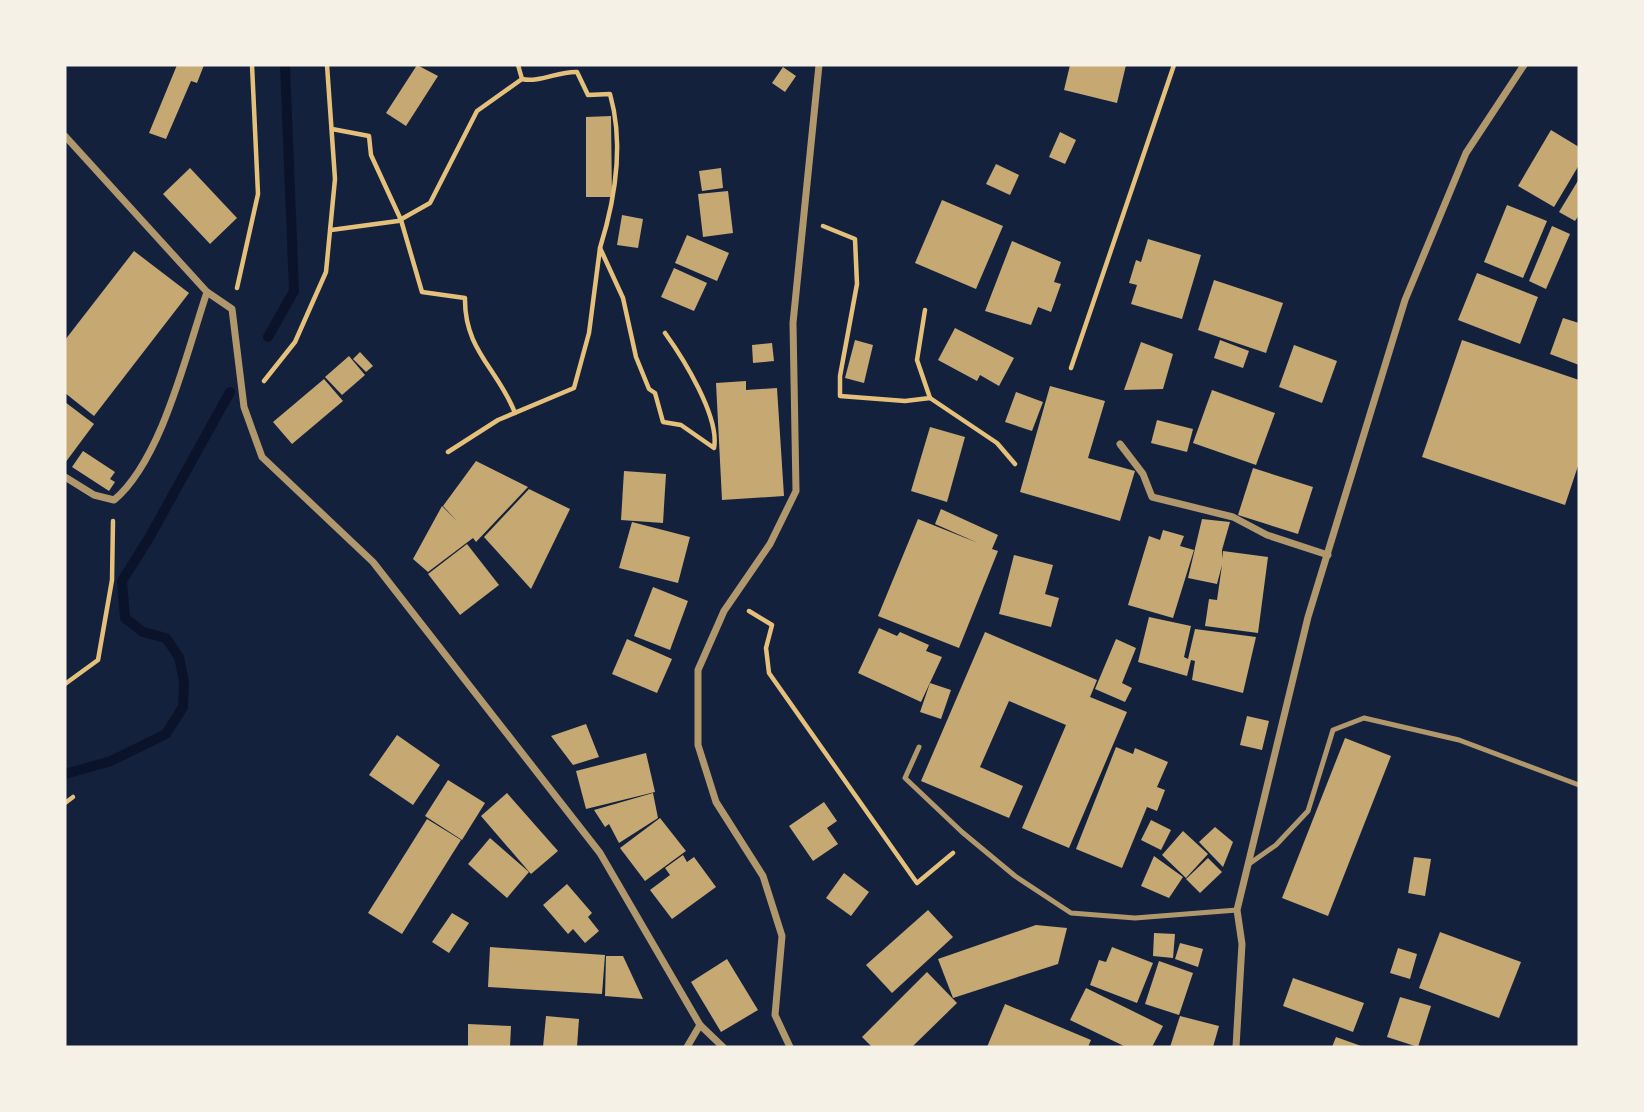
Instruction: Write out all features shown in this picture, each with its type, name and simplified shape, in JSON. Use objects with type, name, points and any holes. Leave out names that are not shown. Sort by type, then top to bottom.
[{"type":"street","points":[[790,1047],[775,1015],[782,936],[763,876],[716,802],[698,745],[698,670],[732,600],[770,544],[796,491],[793,323],[819,65]]},
{"type":"street","points":[[1236,1047],[1242,944],[1237,910],[1308,617],[1405,300],[1466,153],[1524,65]]},
{"type":"street","points":[[65,136],[207,292],[232,309],[244,407],[262,457],[373,562],[600,853],[700,1025],[723,1047]]},
{"type":"street","points":[[65,477],[94,495],[114,500],[135,473],[160,432],[207,292]]},
{"type":"street","points":[[1120,444],[1143,474],[1152,498],[1233,517],[1267,535],[1328,555]]},
{"type":"street","points":[[687,1047],[700,1025]]},
{"type":"lane","points":[[1248,864],[1276,845],[1308,811],[1333,730],[1364,718],[1459,740],[1579,785]]},
{"type":"lane","points":[[919,747],[905,778],[970,839],[1015,876],[1070,913],[1135,918],[1237,910]]},
{"type":"path","points":[[232,309],[258,194],[252,65]]},
{"type":"path","points":[[244,407],[295,342],[326,272],[335,179],[327,65]]},
{"type":"path","points":[[518,65],[522,79]]},
{"type":"path","points":[[1071,368],[1174,65]]},
{"type":"path","points":[[448,452],[498,420],[574,388],[589,333],[600,248],[611,215],[617,118],[610,94],[588,95],[577,72],[560,72],[529,81],[522,79]]},
{"type":"path","points":[[331,230],[401,220],[430,203],[477,111],[522,79]]},
{"type":"path","points":[[332,129],[369,136],[371,155],[401,220],[422,292],[465,298],[464,322],[515,413]]},
{"type":"path","points":[[803,217],[855,239],[857,285],[840,376],[840,396],[905,401],[930,398]]},
{"type":"path","points":[[600,248],[623,298],[636,357],[649,388],[655,393],[663,422],[681,425],[714,448],[711,420],[682,357],[665,333]]},
{"type":"path","points":[[925,310],[917,360],[930,398],[997,443],[1015,464]]},
{"type":"path","points":[[65,684],[98,660],[112,580],[114,500]]},
{"type":"path","points":[[732,600],[772,625],[766,648],[769,673],[917,883],[970,839]]},
{"type":"path","points":[[65,803],[73,797]]},
{"type":"building","points":[[177,65],[204,65],[197,83],[191,81],[166,139],[149,133]]},
{"type":"building","points":[[417,65],[438,76],[406,126],[386,113]]},
{"type":"building","points":[[1070,65],[1126,65],[1117,103],[1064,90]]},
{"type":"building","points":[[783,67],[796,76],[785,92],[772,83]]},
{"type":"building","points":[[611,116],[612,197],[586,197],[586,117]]},
{"type":"building","points":[[1551,130],[1579,147],[1579,165],[1554,207],[1518,186]]},
{"type":"building","points":[[1060,132],[1076,140],[1065,164],[1049,157]]},
{"type":"building","points":[[996,164],[1019,175],[1010,195],[986,184]]},
{"type":"building","points":[[190,168],[237,218],[210,244],[163,194]]},
{"type":"building","points":[[721,168],[723,188],[702,191],[699,171]]},
{"type":"building","points":[[1579,179],[1579,215],[1575,221],[1559,212]]},
{"type":"building","points":[[728,191],[733,233],[703,237],[698,194]]},
{"type":"building","points":[[942,200],[1003,226],[976,289],[915,263]]},
{"type":"building","points":[[1507,205],[1547,221],[1523,278],[1484,262]]},
{"type":"building","points":[[622,215],[643,219],[638,248],[617,245]]},
{"type":"building","points":[[1552,226],[1570,234],[1546,289],[1529,281]]},
{"type":"building","points":[[687,235],[729,253],[717,281],[675,263]]},
{"type":"building","points":[[1148,239],[1201,255],[1182,319],[1131,304],[1137,285],[1129,283],[1136,260],[1141,262]]},
{"type":"building","points":[[1012,241],[1061,262],[1054,282],[1061,284],[1051,312],[1038,307],[1031,325],[985,311]]},
{"type":"building","points":[[134,251],[189,293],[94,416],[65,393],[65,340]]},
{"type":"building","points":[[674,268],[707,283],[694,311],[661,297]]},
{"type":"building","points":[[1477,273],[1538,297],[1520,344],[1458,320]]},
{"type":"building","points":[[1214,280],[1283,303],[1266,353],[1198,330]]},
{"type":"building","points":[[1563,318],[1579,323],[1579,365],[1550,354]]},
{"type":"building","points":[[955,328],[1014,358],[999,386],[980,375],[977,381],[938,360]]},
{"type":"building","points":[[855,340],[873,345],[864,383],[845,378]]},
{"type":"building","points":[[1220,340],[1249,351],[1243,368],[1214,358]]},
{"type":"building","points":[[1462,340],[1579,380],[1579,463],[1565,505],[1422,457]]},
{"type":"building","points":[[1141,342],[1173,354],[1163,389],[1124,390]]},
{"type":"building","points":[[772,343],[774,361],[753,363],[752,345]]},
{"type":"building","points":[[1294,345],[1337,361],[1322,403],[1279,387]]},
{"type":"building","points":[[360,352],[373,366],[366,372],[353,359]]},
{"type":"building","points":[[349,356],[365,375],[342,395],[325,377]]},
{"type":"building","points":[[324,379],[343,401],[292,444],[273,422]]},
{"type":"building","points":[[746,381],[746,390],[777,388],[784,496],[722,500],[716,383]]},
{"type":"building","points":[[1050,386],[1105,401],[1088,458],[1135,471],[1120,521],[1020,492]]},
{"type":"building","points":[[1212,390],[1275,413],[1256,465],[1193,443]]},
{"type":"building","points":[[1016,392],[1043,402],[1032,431],[1005,422]]},
{"type":"building","points":[[65,402],[94,424],[65,463]]},
{"type":"building","points":[[1157,420],[1193,429],[1187,452],[1151,443]]},
{"type":"building","points":[[930,427],[965,437],[947,502],[911,491]]},
{"type":"building","points":[[83,451],[115,472],[110,479],[115,482],[109,491],[72,467]]},
{"type":"building","points":[[476,461],[528,487],[476,542],[473,538],[428,572],[413,559],[442,506],[457,521],[443,506]]},
{"type":"building","points":[[1253,468],[1313,487],[1298,534],[1238,515]]},
{"type":"building","points":[[624,471],[666,474],[663,523],[621,520]]},
{"type":"building","points":[[529,489],[570,509],[531,589],[484,537]]},
{"type":"building","points":[[941,509],[998,535],[992,549],[998,551],[959,648],[878,616],[918,519],[978,543],[935,524]]},
{"type":"building","points":[[1202,519],[1230,522],[1222,550],[1222,559],[1223,551],[1268,557],[1258,633],[1205,626],[1209,599],[1217,600],[1222,565],[1217,584],[1188,578]]},
{"type":"building","points":[[632,522],[690,537],[678,583],[619,568]]},
{"type":"building","points":[[1163,530],[1184,536],[1180,546],[1194,550],[1173,618],[1128,605],[1149,536],[1160,540]]},
{"type":"building","points":[[467,544],[499,585],[460,615],[428,574]]},
{"type":"building","points":[[1014,555],[1053,565],[1045,594],[1059,598],[1051,627],[999,614]]},
{"type":"building","points":[[653,587],[688,601],[670,650],[634,636]]},
{"type":"building","points":[[1149,617],[1191,626],[1184,657],[1188,659],[1195,629],[1256,637],[1243,693],[1192,680],[1195,661],[1191,660],[1187,676],[1138,662]]},
{"type":"building","points":[[879,628],[897,636],[900,632],[929,645],[926,651],[942,657],[921,702],[858,673]]},
{"type":"building","points":[[985,632],[1097,680],[1090,697],[1127,712],[1069,848],[1022,828],[1066,725],[1009,701],[980,767],[1023,786],[1009,818],[921,781]]},
{"type":"building","points":[[627,639],[672,659],[657,693],[612,674]]},
{"type":"building","points":[[1116,639],[1136,648],[1122,683],[1132,688],[1125,702],[1095,689]]},
{"type":"building","points":[[930,683],[951,690],[941,719],[920,712]]},
{"type":"building","points":[[1247,716],[1269,721],[1262,750],[1240,745]]},
{"type":"building","points":[[586,724],[599,757],[573,765],[551,736]]},
{"type":"building","points":[[397,735],[440,765],[413,805],[369,775]]},
{"type":"building","points":[[1345,738],[1391,756],[1328,916],[1282,898]]},
{"type":"building","points":[[1116,747],[1133,754],[1135,748],[1168,762],[1157,787],[1165,790],[1157,811],[1147,807],[1122,868],[1076,849]]},
{"type":"building","points":[[646,753],[655,792],[586,809],[576,771]]},
{"type":"building","points":[[448,780],[485,803],[462,840],[425,816]]},
{"type":"building","points":[[507,793],[558,851],[531,874],[481,816]]},
{"type":"building","points":[[653,793],[658,818],[619,843],[609,824],[605,827],[594,810]]},
{"type":"building","points":[[824,802],[837,821],[827,828],[838,844],[813,861],[789,826]]},
{"type":"building","points":[[660,818],[686,851],[645,881],[620,848]]},
{"type":"building","points":[[427,819],[461,840],[402,934],[368,913]]},
{"type":"building","points":[[1151,820],[1171,830],[1161,850],[1141,840]]},
{"type":"building","points":[[1215,827],[1233,842],[1223,867],[1199,842]]},
{"type":"building","points":[[1183,831],[1208,854],[1186,878],[1162,855]]},
{"type":"building","points":[[490,838],[529,872],[507,898],[468,864]]},
{"type":"building","points":[[683,855],[687,862],[694,857],[716,887],[672,919],[650,890],[670,875],[665,868]]},
{"type":"building","points":[[1154,856],[1183,877],[1169,898],[1141,886]]},
{"type":"building","points":[[1414,857],[1431,859],[1425,896],[1408,893]]},
{"type":"building","points":[[1208,858],[1222,872],[1200,893],[1186,879]]},
{"type":"building","points":[[844,873],[869,892],[851,916],[826,898]]},
{"type":"building","points":[[567,884],[592,913],[588,917],[599,931],[585,943],[573,929],[568,934],[543,905]]},
{"type":"building","points":[[928,910],[953,937],[892,993],[866,965]]},
{"type":"building","points":[[452,913],[469,923],[449,953],[432,942]]},
{"type":"building","points":[[1036,925],[1067,928],[1058,964],[953,998],[938,959]]},
{"type":"building","points":[[1440,932],[1521,962],[1499,1018],[1419,988]]},
{"type":"building","points":[[1154,933],[1175,934],[1173,958],[1153,956]]},
{"type":"building","points":[[1180,943],[1203,949],[1198,967],[1175,959]]},
{"type":"building","points":[[490,947],[605,955],[602,994],[488,987]]},
{"type":"building","points":[[1112,947],[1153,963],[1137,1003],[1090,985],[1099,960],[1106,962]]},
{"type":"building","points":[[1398,948],[1417,954],[1410,979],[1390,973]]},
{"type":"building","points":[[606,956],[623,956],[643,999],[605,996]]},
{"type":"building","points":[[727,959],[758,1010],[721,1032],[691,982]]},
{"type":"building","points":[[1159,961],[1193,973],[1179,1015],[1145,1004]]},
{"type":"building","points":[[927,972],[957,1003],[912,1047],[872,1047],[862,1037]]},
{"type":"building","points":[[1293,978],[1364,1003],[1353,1032],[1283,1006]]},
{"type":"building","points":[[1086,988],[1163,1026],[1152,1047],[1126,1047],[1070,1020]]},
{"type":"building","points":[[1400,997],[1431,1006],[1418,1047],[1387,1037]]},
{"type":"building","points":[[1005,1004],[1091,1040],[1088,1047],[987,1047]]},
{"type":"building","points":[[546,1016],[579,1019],[577,1047],[543,1047]]},
{"type":"building","points":[[1180,1016],[1219,1026],[1213,1047],[1170,1047]]},
{"type":"building","points":[[468,1024],[511,1026],[510,1047],[468,1047]]},
{"type":"building","points":[[1336,1037],[1364,1047],[1332,1047]]},
{"type":"waterway","points":[[268,337],[294,291],[285,65]]},
{"type":"waterway","points":[[65,774],[111,761],[166,734],[183,707],[184,681],[179,657],[166,638],[143,632],[125,618],[122,581],[149,538],[230,392]]}]
